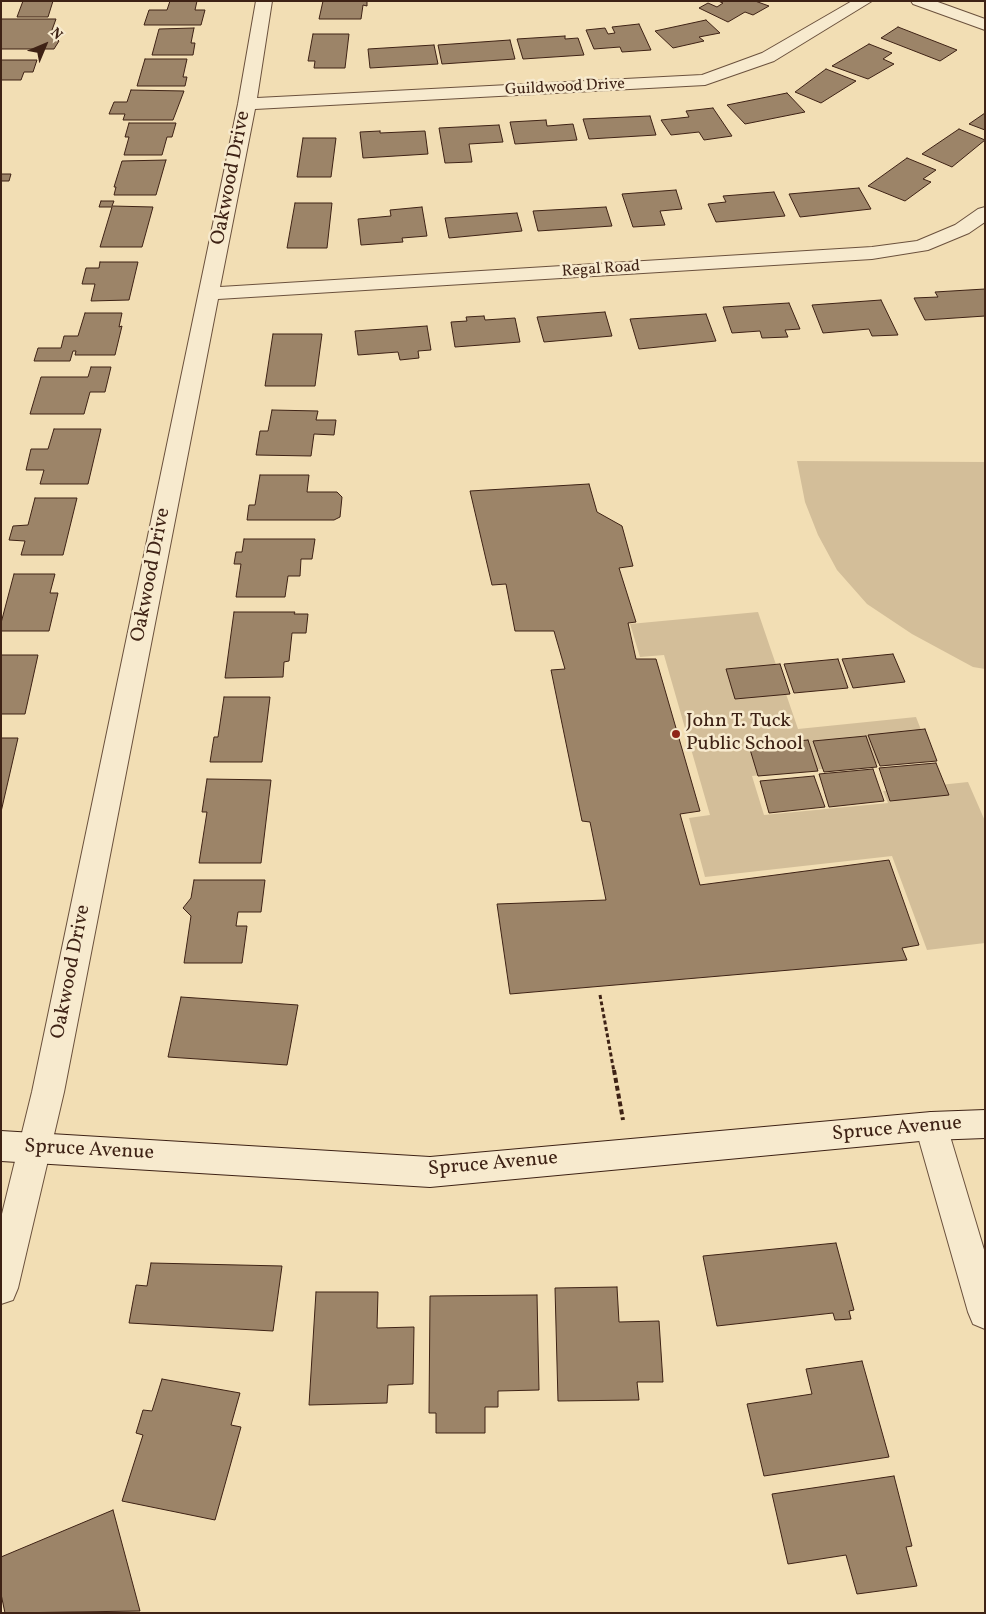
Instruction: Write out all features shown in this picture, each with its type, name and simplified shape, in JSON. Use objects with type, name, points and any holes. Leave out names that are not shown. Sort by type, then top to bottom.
[{"type":"street","name":"Oakwood Drive","points":[[1,1288],[37,1147],[247,104],[264,1]]},
{"type":"street","name":"Guildwood Drive","points":[[247,104],[661,84],[705,80],[768,58],[864,1]]},
{"type":"street","points":[[919,1],[985,25]]},
{"type":"street","name":"Regal Road","points":[[208,294],[872,252],[921,246],[962,229],[985,213]]},
{"type":"street","name":"Spruce Avenue","points":[[1,1146],[430,1172],[931,1126],[985,1124]]},
{"type":"street","points":[[931,1126],[985,1312]]},
{"type":"path","points":[[600,995],[629,1153]]},
{"type":"shaded area","points":[[797,461],[985,462],[985,669],[973,667],[912,634],[867,604],[837,570],[818,535],[805,502]]},
{"type":"shaded area","points":[[758,612],[798,729],[916,717],[932,758],[752,776],[764,815],[888,803],[883,791],[968,782],[985,821],[985,943],[927,950],[892,856],[705,877],[689,818],[710,815],[664,655],[640,657],[630,624]]},
{"type":"building","points":[[23,1],[53,1],[48,17],[17,17]]},
{"type":"building","points":[[170,1],[197,1],[195,10],[205,10],[201,25],[144,25],[149,10],[167,10]]},
{"type":"building","points":[[323,1],[367,1],[367,6],[363,5],[361,19],[319,19]]},
{"type":"building","points":[[718,1],[755,1],[769,6],[753,15],[745,12],[728,22],[699,8],[708,3],[717,7],[723,3]]},
{"type":"building","points":[[1,19],[56,19],[52,30],[60,30],[57,39],[59,41],[54,49],[1,49]]},
{"type":"building","points":[[706,20],[720,33],[699,37],[704,41],[673,48],[655,31]]},
{"type":"building","points":[[639,24],[651,50],[622,52],[620,47],[594,49],[586,30],[605,28],[608,34],[615,33],[612,27]]},
{"type":"building","points":[[898,27],[957,50],[940,61],[881,38]]},
{"type":"building","points":[[194,28],[191,43],[195,43],[193,55],[152,55],[159,29]]},
{"type":"building","points":[[313,34],[349,34],[345,68],[314,68],[315,61],[308,61]]},
{"type":"building","points":[[565,36],[565,39],[578,38],[584,55],[523,59],[517,39]]},
{"type":"building","points":[[510,40],[515,59],[442,64],[438,45]]},
{"type":"building","points":[[869,44],[892,53],[883,59],[894,64],[868,79],[832,66]]},
{"type":"building","points":[[434,45],[438,64],[370,68],[368,49]]},
{"type":"building","points":[[145,59],[187,59],[183,77],[187,77],[185,86],[137,86]]},
{"type":"building","points":[[1,60],[37,60],[33,72],[24,72],[21,80],[1,80]]},
{"type":"building","points":[[826,69],[856,81],[821,103],[795,92]]},
{"type":"building","points":[[131,90],[184,91],[173,120],[123,120],[125,114],[109,114],[114,102],[127,102]]},
{"type":"building","points":[[787,93],[805,112],[745,124],[727,105]]},
{"type":"building","points":[[713,108],[732,136],[704,140],[699,132],[671,135],[661,120],[689,117],[686,111]]},
{"type":"building","points":[[985,113],[985,130],[969,124]]},
{"type":"building","points":[[650,116],[656,135],[589,139],[583,119]]},
{"type":"building","points":[[546,120],[547,126],[573,124],[577,140],[515,144],[510,122]]},
{"type":"building","points":[[129,123],[176,123],[172,137],[167,137],[162,155],[124,155],[129,137],[125,137]]},
{"type":"building","points":[[499,125],[503,142],[469,144],[472,162],[445,163],[439,128]]},
{"type":"building","points":[[959,129],[985,140],[952,167],[922,154]]},
{"type":"building","points":[[380,131],[380,133],[425,131],[428,154],[363,158],[360,132]]},
{"type":"building","points":[[303,138],[336,138],[331,177],[297,177]]},
{"type":"building","points":[[907,158],[936,170],[923,179],[931,182],[905,201],[868,186]]},
{"type":"building","points":[[166,160],[156,195],[114,195],[116,187],[114,187],[122,161]]},
{"type":"building","points":[[1,174],[11,174],[9,181],[1,181]]},
{"type":"building","points":[[859,188],[871,209],[800,217],[789,194]]},
{"type":"building","points":[[676,190],[682,209],[660,211],[665,225],[633,227],[622,194]]},
{"type":"building","points":[[774,192],[785,216],[716,222],[708,204],[726,202],[723,196]]},
{"type":"building","points":[[101,201],[114,201],[112,206],[153,207],[142,247],[100,247],[112,207],[99,207]]},
{"type":"building","points":[[295,203],[332,203],[327,248],[287,248]]},
{"type":"building","points":[[422,207],[427,236],[402,238],[403,242],[361,245],[358,219],[391,216],[390,210]]},
{"type":"building","points":[[606,207],[612,226],[538,231],[533,211]]},
{"type":"building","points":[[517,213],[522,231],[449,238],[445,218]]},
{"type":"building","points":[[100,262],[138,262],[129,300],[91,301],[95,284],[82,284],[86,268],[99,268]]},
{"type":"building","points":[[985,289],[985,316],[925,320],[914,298],[938,297],[935,292]]},
{"type":"building","points":[[881,300],[898,335],[872,336],[869,329],[823,333],[812,305]]},
{"type":"building","points":[[789,303],[800,329],[785,330],[788,337],[762,338],[760,331],[732,333],[723,307]]},
{"type":"building","points":[[605,312],[612,336],[544,342],[537,317]]},
{"type":"building","points":[[85,313],[122,313],[119,327],[122,326],[115,355],[75,355],[76,351],[73,351],[70,361],[34,361],[38,348],[61,348],[64,336],[78,336]]},
{"type":"building","points":[[706,314],[716,341],[639,349],[630,319]]},
{"type":"building","points":[[484,316],[485,320],[515,318],[520,342],[455,347],[451,322],[467,321],[466,317]]},
{"type":"building","points":[[427,326],[431,350],[418,351],[419,358],[400,360],[398,352],[358,355],[355,331]]},
{"type":"building","points":[[273,334],[322,334],[315,386],[265,386]]},
{"type":"building","points":[[91,367],[111,367],[105,392],[90,392],[84,414],[30,414],[41,377],[88,377]]},
{"type":"building","points":[[272,410],[318,411],[316,420],[336,420],[334,435],[314,434],[311,456],[256,455],[260,431],[268,431]]},
{"type":"building","points":[[54,429],[101,429],[88,484],[40,484],[44,470],[26,470],[31,449],[48,449]]},
{"type":"building","points":[[260,475],[309,475],[307,492],[337,492],[342,497],[340,517],[334,520],[247,520],[249,505],[255,505]]},
{"type":"building","points":[[589,484],[597,512],[622,526],[633,566],[619,568],[636,622],[628,623],[636,659],[656,659],[700,811],[680,814],[700,885],[889,860],[919,945],[902,948],[907,960],[510,994],[497,904],[606,900],[590,822],[582,821],[551,670],[565,669],[554,631],[515,631],[506,584],[492,585],[470,491]]},
{"type":"building","points":[[35,498],[77,498],[63,555],[21,555],[25,541],[9,540],[13,526],[28,525]]},
{"type":"building","points":[[244,539],[315,539],[312,559],[301,559],[300,576],[288,576],[285,597],[236,597],[241,564],[234,564],[236,552],[242,552]]},
{"type":"building","points":[[14,574],[55,574],[50,593],[58,593],[49,631],[1,631],[1,623]]},
{"type":"building","points":[[234,612],[295,612],[294,614],[308,614],[306,633],[292,633],[289,661],[284,662],[283,677],[225,678]]},
{"type":"building","points":[[893,654],[905,682],[853,688],[842,659]]},
{"type":"building","points":[[1,655],[38,655],[25,714],[1,714]]},
{"type":"building","points":[[838,659],[848,688],[794,693],[784,664]]},
{"type":"building","points":[[780,664],[790,694],[735,699],[726,669]]},
{"type":"building","points":[[224,697],[270,697],[262,762],[210,762],[214,737],[218,737]]},
{"type":"building","points":[[925,729],[937,761],[880,766],[868,735]]},
{"type":"building","points":[[866,736],[877,767],[824,772],[813,741]]},
{"type":"building","points":[[1,738],[18,738],[1,812]]},
{"type":"building","points":[[808,740],[818,771],[758,776],[749,746]]},
{"type":"building","points":[[936,763],[949,795],[890,801],[879,768]]},
{"type":"building","points":[[873,769],[884,801],[829,807],[819,774]]},
{"type":"building","points":[[814,776],[825,807],[769,813],[760,781]]},
{"type":"building","points":[[207,779],[271,780],[261,863],[199,863],[207,812],[202,812]]},
{"type":"building","points":[[194,880],[265,880],[261,912],[238,912],[236,926],[247,926],[242,963],[184,963],[191,916],[183,908],[191,898]]},
{"type":"building","points":[[181,997],[298,1005],[287,1065],[168,1057]]},
{"type":"building","points":[[836,1243],[854,1310],[849,1311],[851,1319],[835,1320],[833,1313],[717,1326],[703,1256]]},
{"type":"building","points":[[151,1263],[282,1266],[273,1331],[129,1323],[136,1285],[147,1286]]},
{"type":"building","points":[[617,1287],[619,1322],[659,1321],[663,1382],[637,1382],[639,1400],[558,1401],[555,1288]]},
{"type":"building","points":[[316,1292],[378,1292],[377,1328],[414,1327],[413,1384],[388,1385],[387,1403],[309,1405]]},
{"type":"building","points":[[537,1295],[539,1390],[498,1391],[498,1407],[485,1407],[485,1433],[436,1433],[436,1413],[429,1413],[430,1296]]},
{"type":"building","points":[[862,1361],[889,1457],[764,1476],[747,1404],[812,1394],[806,1369]]},
{"type":"building","points":[[162,1379],[240,1393],[231,1425],[241,1427],[215,1520],[122,1501],[143,1435],[136,1433],[143,1410],[152,1411]]},
{"type":"building","points":[[894,1476],[912,1546],[906,1547],[917,1586],[857,1594],[846,1555],[788,1564],[772,1494]]},
{"type":"building","points":[[113,1510],[140,1611],[5,1613],[1,1594],[1,1557]]},
{"type":"place","name":"John T. Tuck Public School","points":[[676,734]]}]
